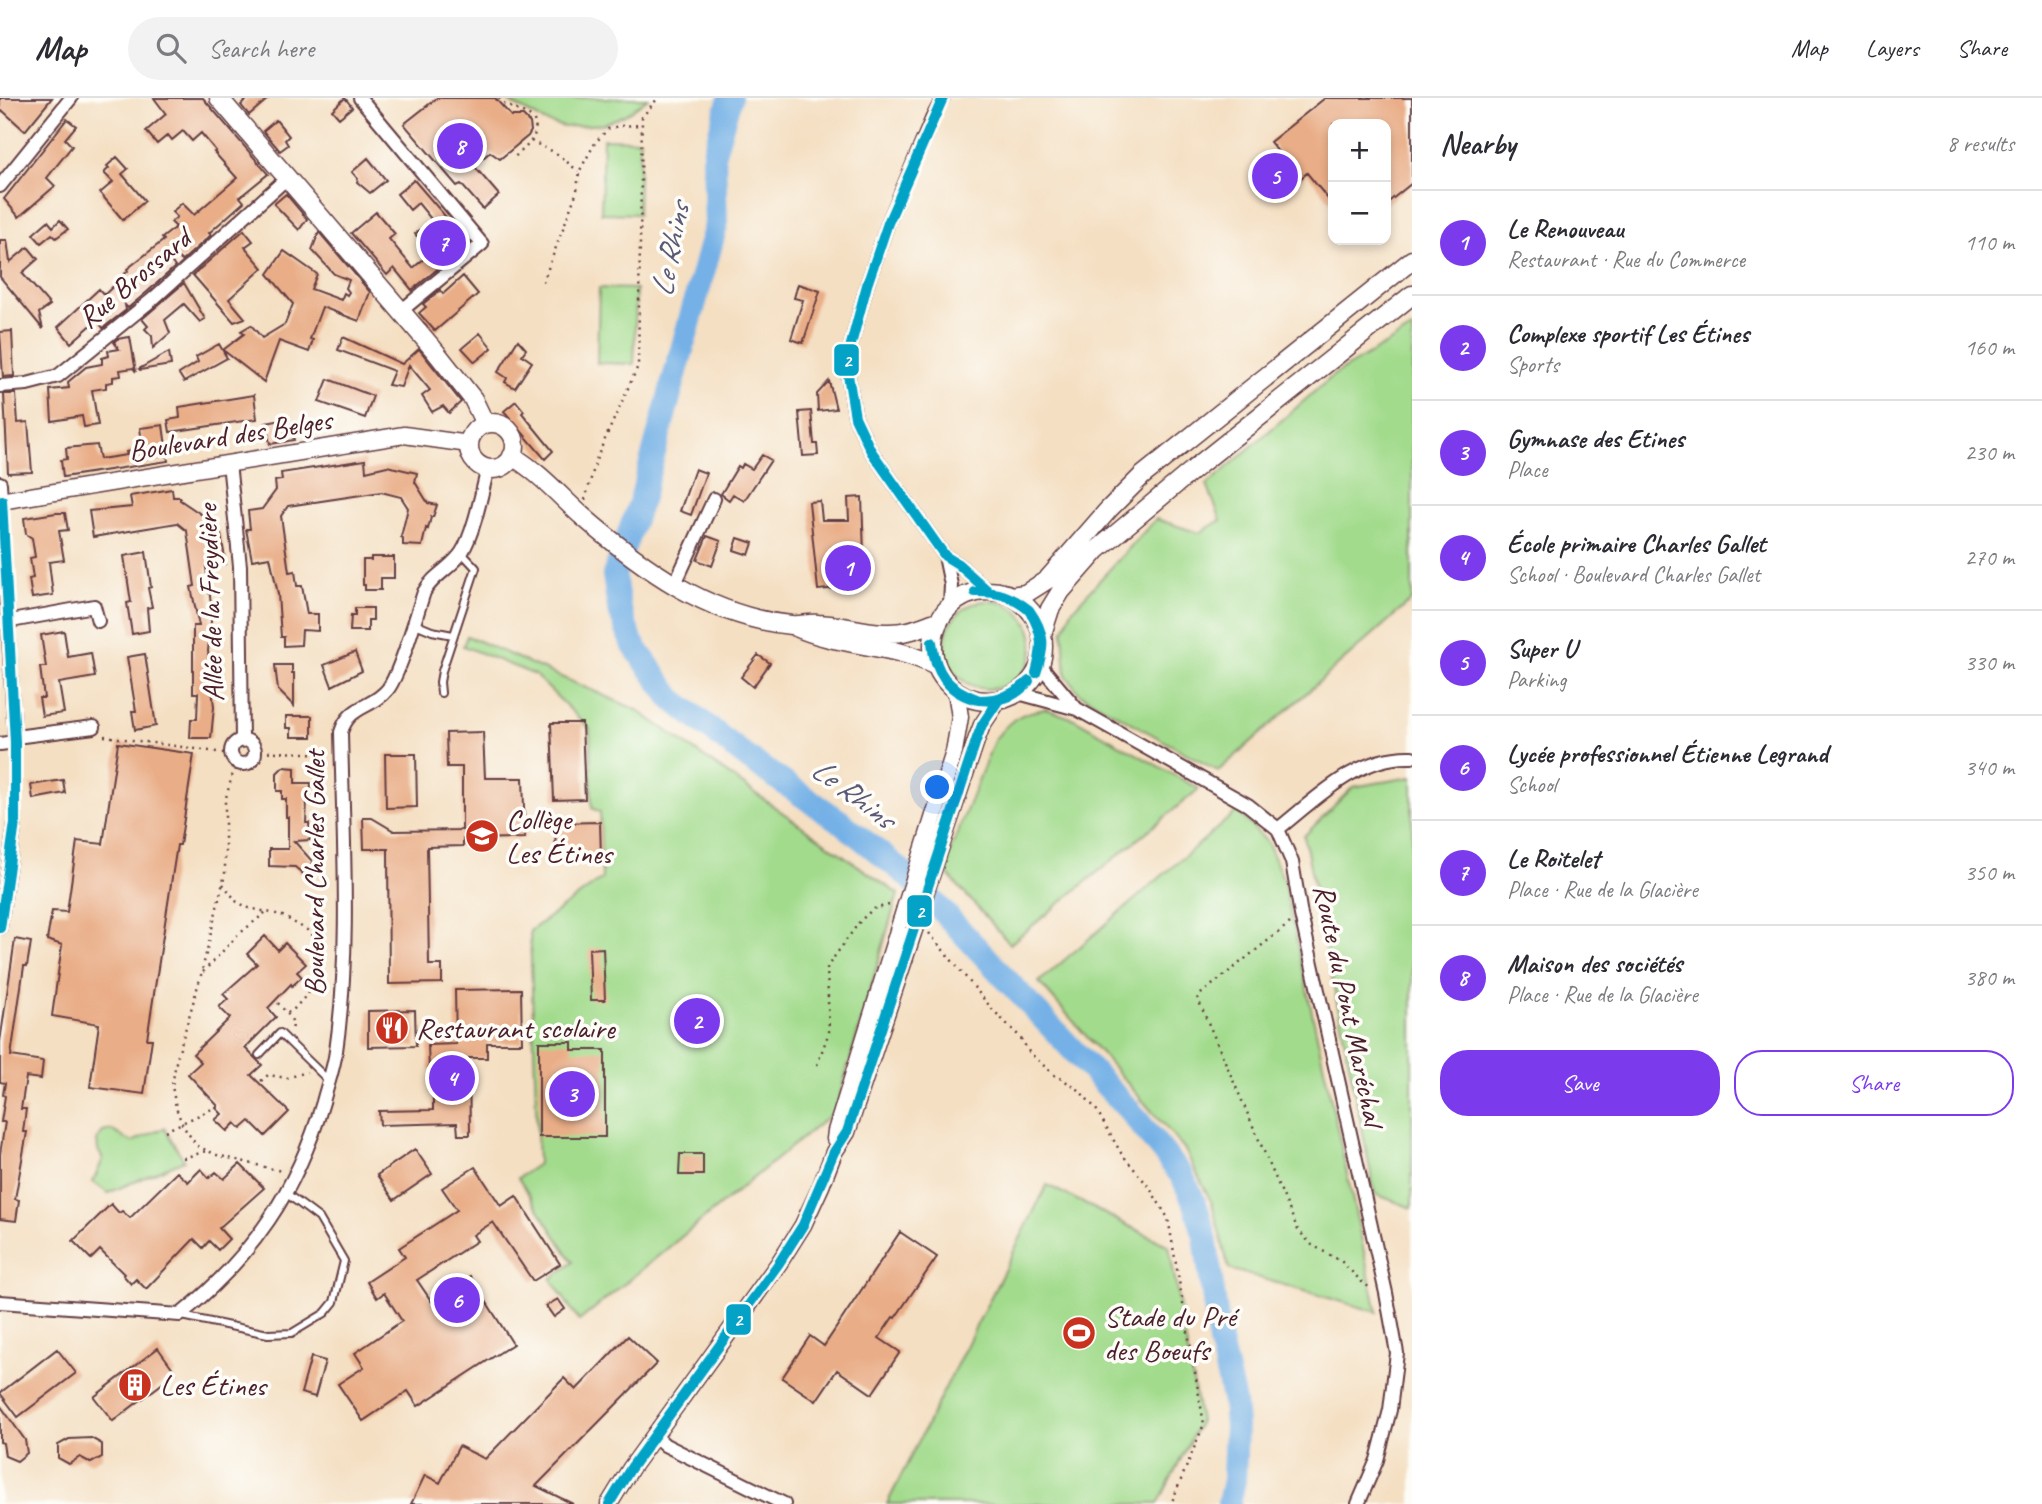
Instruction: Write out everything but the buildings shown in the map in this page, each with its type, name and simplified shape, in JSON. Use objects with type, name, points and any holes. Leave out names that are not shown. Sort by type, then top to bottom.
[{"type":"main road","points":[[219,98],[473,399],[485,424]]},
{"type":"main road","points":[[1011,596],[1031,612],[1042,634],[1044,649],[1035,676],[1018,693],[998,701],[976,700],[956,691],[944,680],[936,666],[932,643],[939,621],[950,605],[968,594],[988,591],[1011,596],[1025,594],[1048,580],[1109,509],[1142,476],[1412,260]]},
{"type":"main road","points":[[1042,634],[1050,609],[1060,591],[1097,550],[1412,295]]},
{"type":"main road","points":[[485,424],[498,424],[510,431],[515,443],[512,456],[502,466],[488,468],[472,457],[469,443],[474,431],[485,424]]},
{"type":"main road","points":[[512,456],[532,469],[580,514],[655,573],[674,586],[735,614],[793,625],[818,624],[888,633],[908,632],[939,621]]},
{"type":"main road","points":[[793,625],[817,636],[919,657],[936,666]]},
{"type":"street","points":[[0,186],[71,98]]},
{"type":"street","points":[[360,98],[482,243],[401,311]]},
{"type":"street","points":[[943,98],[888,223],[867,285],[846,363],[855,417],[871,451],[945,556],[951,584],[950,605]]},
{"type":"street","name":"Rue Brossard","points":[[0,386],[27,384],[58,376],[153,299],[287,178]]},
{"type":"street","name":"Boulevard des Belges","points":[[1,500],[404,435],[469,443]]},
{"type":"street","name":"Allée de la Freydière","points":[[229,463],[240,566],[242,741]]},
{"type":"street","name":"Boulevard Charles Gallet","points":[[180,1315],[208,1293],[256,1240],[287,1194],[313,1133],[336,1053],[344,928],[341,732],[344,721],[357,709],[379,699],[393,682],[430,582],[461,553],[473,523],[488,468]]},
{"type":"street","points":[[0,483],[4,622],[15,739],[15,823],[0,928]]},
{"type":"street","points":[[674,586],[714,499]]},
{"type":"street","points":[[945,556],[988,591]]},
{"type":"street","points":[[4,622],[94,606],[98,621]]},
{"type":"street","name":"Route du Pont Maréchal","points":[[1040,665],[1077,709]]},
{"type":"street","points":[[913,927],[927,835],[959,729],[956,691]]},
{"type":"street","name":"Route du Pont Maréchal","points":[[1018,693],[1077,709],[1248,805],[1278,830],[1292,862],[1301,915],[1386,1293],[1397,1353],[1390,1410],[1377,1460],[1358,1504]]},
{"type":"street","points":[[609,1504],[654,1435],[785,1253],[807,1215],[834,1152],[836,1131],[942,846],[976,738],[998,701]]},
{"type":"street","points":[[0,744],[15,739],[94,727]]},
{"type":"street","name":"Allée de la Freydière","points":[[235,759],[235,744],[242,741],[249,742],[254,751]]},
{"type":"street","points":[[235,759],[250,761],[254,751]]},
{"type":"street","points":[[1278,830],[1345,776],[1392,757],[1412,757]]},
{"type":"street","points":[[0,1302],[180,1315]]},
{"type":"street","points":[[654,1435],[665,1445],[784,1504]]},
{"type":"lane","points":[[441,692],[442,671],[476,568],[461,553]]},
{"type":"lane","points":[[413,623],[432,631],[453,635]]},
{"type":"lane","points":[[259,1055],[280,1033],[329,1081]]},
{"type":"lane","points":[[180,1315],[268,1335],[292,1333],[325,1313],[334,1301],[344,1261],[319,1218],[287,1194]]},
{"type":"path","points":[[499,98],[504,104],[533,118],[537,126],[531,141],[512,159]]},
{"type":"path","points":[[580,514],[597,457],[638,366],[642,117],[658,98]]},
{"type":"path","points":[[543,282],[577,191],[579,172],[601,135],[619,125],[642,125]]},
{"type":"path","points":[[531,141],[556,153],[579,172]]},
{"type":"path","points":[[94,727],[103,736],[235,759],[225,801],[226,851],[223,884],[172,1086],[182,1123],[197,1146],[256,1166],[296,1174]]},
{"type":"path","points":[[254,751],[341,754]]},
{"type":"path","points":[[223,884],[237,902],[281,915],[307,930],[316,941],[321,952],[313,988],[293,1010],[286,1013]]},
{"type":"path","points":[[817,1065],[829,1032],[827,967],[860,921],[873,909],[890,905]]},
{"type":"path","points":[[201,975],[238,935],[267,912]]},
{"type":"path","points":[[1301,915],[1197,997],[1298,1230],[1312,1245],[1341,1261],[1365,1285],[1386,1293]]},
{"type":"path","points":[[913,927],[1020,1037],[1028,1052],[1054,1075],[1076,1087],[1097,1109],[1121,1153],[1149,1187],[1168,1218],[1204,1424],[1171,1504]]},
{"type":"path","points":[[278,1003],[294,1023],[292,1031],[285,1039]]},
{"type":"path","points":[[261,1081],[268,1075],[287,1079],[317,1069]]},
{"type":"path","points":[[165,1130],[214,1108]]},
{"type":"path","points":[[183,1158],[208,1151]]},
{"type":"green space","points":[[502,98],[648,98],[625,115],[603,124],[564,127],[546,122]]},
{"type":"green space","points":[[603,139],[640,140],[638,214],[601,213]]},
{"type":"green space","points":[[599,288],[636,289],[634,364],[597,363]]},
{"type":"green space","points":[[1412,329],[1412,600],[1218,771],[1080,694],[1066,675],[1063,632],[1072,610],[1156,519],[1199,533],[1221,520],[1207,485],[1335,374]]},
{"type":"green space","points":[[989,601],[1006,605],[1020,614],[1029,628],[1033,645],[1029,662],[1020,676],[1006,685],[989,689],[972,685],[958,676],[949,662],[945,645],[949,628],[958,614],[972,605]]},
{"type":"green space","points":[[467,636],[637,710],[898,894],[835,1111],[579,1321],[551,1279],[573,1262],[518,1178],[538,1164],[530,931],[602,879],[600,812],[592,808],[590,729],[535,675],[463,646]]},
{"type":"green space","points":[[1046,709],[1074,719],[1199,789],[1010,944],[943,869],[994,741],[1016,718]]},
{"type":"green space","points":[[1412,777],[1412,1208],[1375,1194],[1304,836],[1353,787]]},
{"type":"green space","points":[[1237,811],[1268,843],[1283,879],[1377,1312],[1229,1269],[1212,1203],[1184,1148],[1039,982]]},
{"type":"green space","points":[[164,1128],[184,1160],[108,1193],[93,1182],[103,1159],[97,1140],[103,1132],[111,1130],[132,1142]]},
{"type":"green space","name":"Stade du Pré des Boeufs","points":[[1047,1185],[1169,1246],[1200,1421],[1158,1504],[887,1504]]},
{"type":"waterway","name":"Le Rhins","points":[[730,98],[714,153],[716,225],[641,500],[614,575],[619,608],[632,643],[672,699],[749,759],[841,822],[913,880],[1130,1111],[1182,1176],[1196,1206],[1205,1237],[1220,1342],[1234,1402],[1234,1480],[1229,1504]]},
{"type":"transit line","name":"2","points":[[943,98],[888,223],[867,285],[846,363],[855,417],[871,451],[945,556],[988,591]]},
{"type":"transit line","name":"2","points":[[0,928],[15,823],[15,742],[2,500]]},
{"type":"transit line","name":"2","points":[[975,592],[1004,595],[1029,610]]},
{"type":"transit line","name":"2","points":[[975,592],[1003,595],[1029,610]]},
{"type":"transit line","name":"2","points":[[1029,610],[1039,626],[1042,641],[1036,673]]},
{"type":"transit line","name":"2","points":[[1029,610],[1041,641],[1036,673]]},
{"type":"transit line","name":"2","points":[[932,642],[940,672],[945,679],[959,691],[979,700]]},
{"type":"transit line","name":"2","points":[[932,642],[936,662],[945,680],[959,692],[979,700]]},
{"type":"transit line","name":"2","points":[[979,700],[1006,696],[1029,681]]},
{"type":"transit line","name":"2","points":[[979,700],[1006,698],[1029,681]]},
{"type":"transit line","name":"2","points":[[609,1504],[631,1468],[779,1263],[803,1225],[834,1152],[847,1132],[977,738],[998,701]]},
{"type":"place","name":"Maison des sociétés","points":[[460,146]]},
{"type":"place","name":"Super U","points":[[1275,176]]},
{"type":"place","name":"Le Roitelet","points":[[443,243]]},
{"type":"place","name":"Le Renouveau","points":[[848,568]]},
{"type":"place","name":"Collège Les Étines","points":[[482,836]]},
{"type":"place","name":"Complexe sportif Les Étines","points":[[697,1021]]},
{"type":"place","name":"Restaurant scolaire","points":[[392,1028]]},
{"type":"place","name":"École primaire Charles Gallet","points":[[452,1078]]},
{"type":"place","name":"Gymnase des Etines","points":[[572,1094]]},
{"type":"place","name":"Lycée professionnel Étienne Legrand","points":[[457,1300]]},
{"type":"place","name":"Stade du Pré des Boeufs","points":[[1079,1333]]},
{"type":"place","name":"Les Étines","points":[[135,1385]]}]
